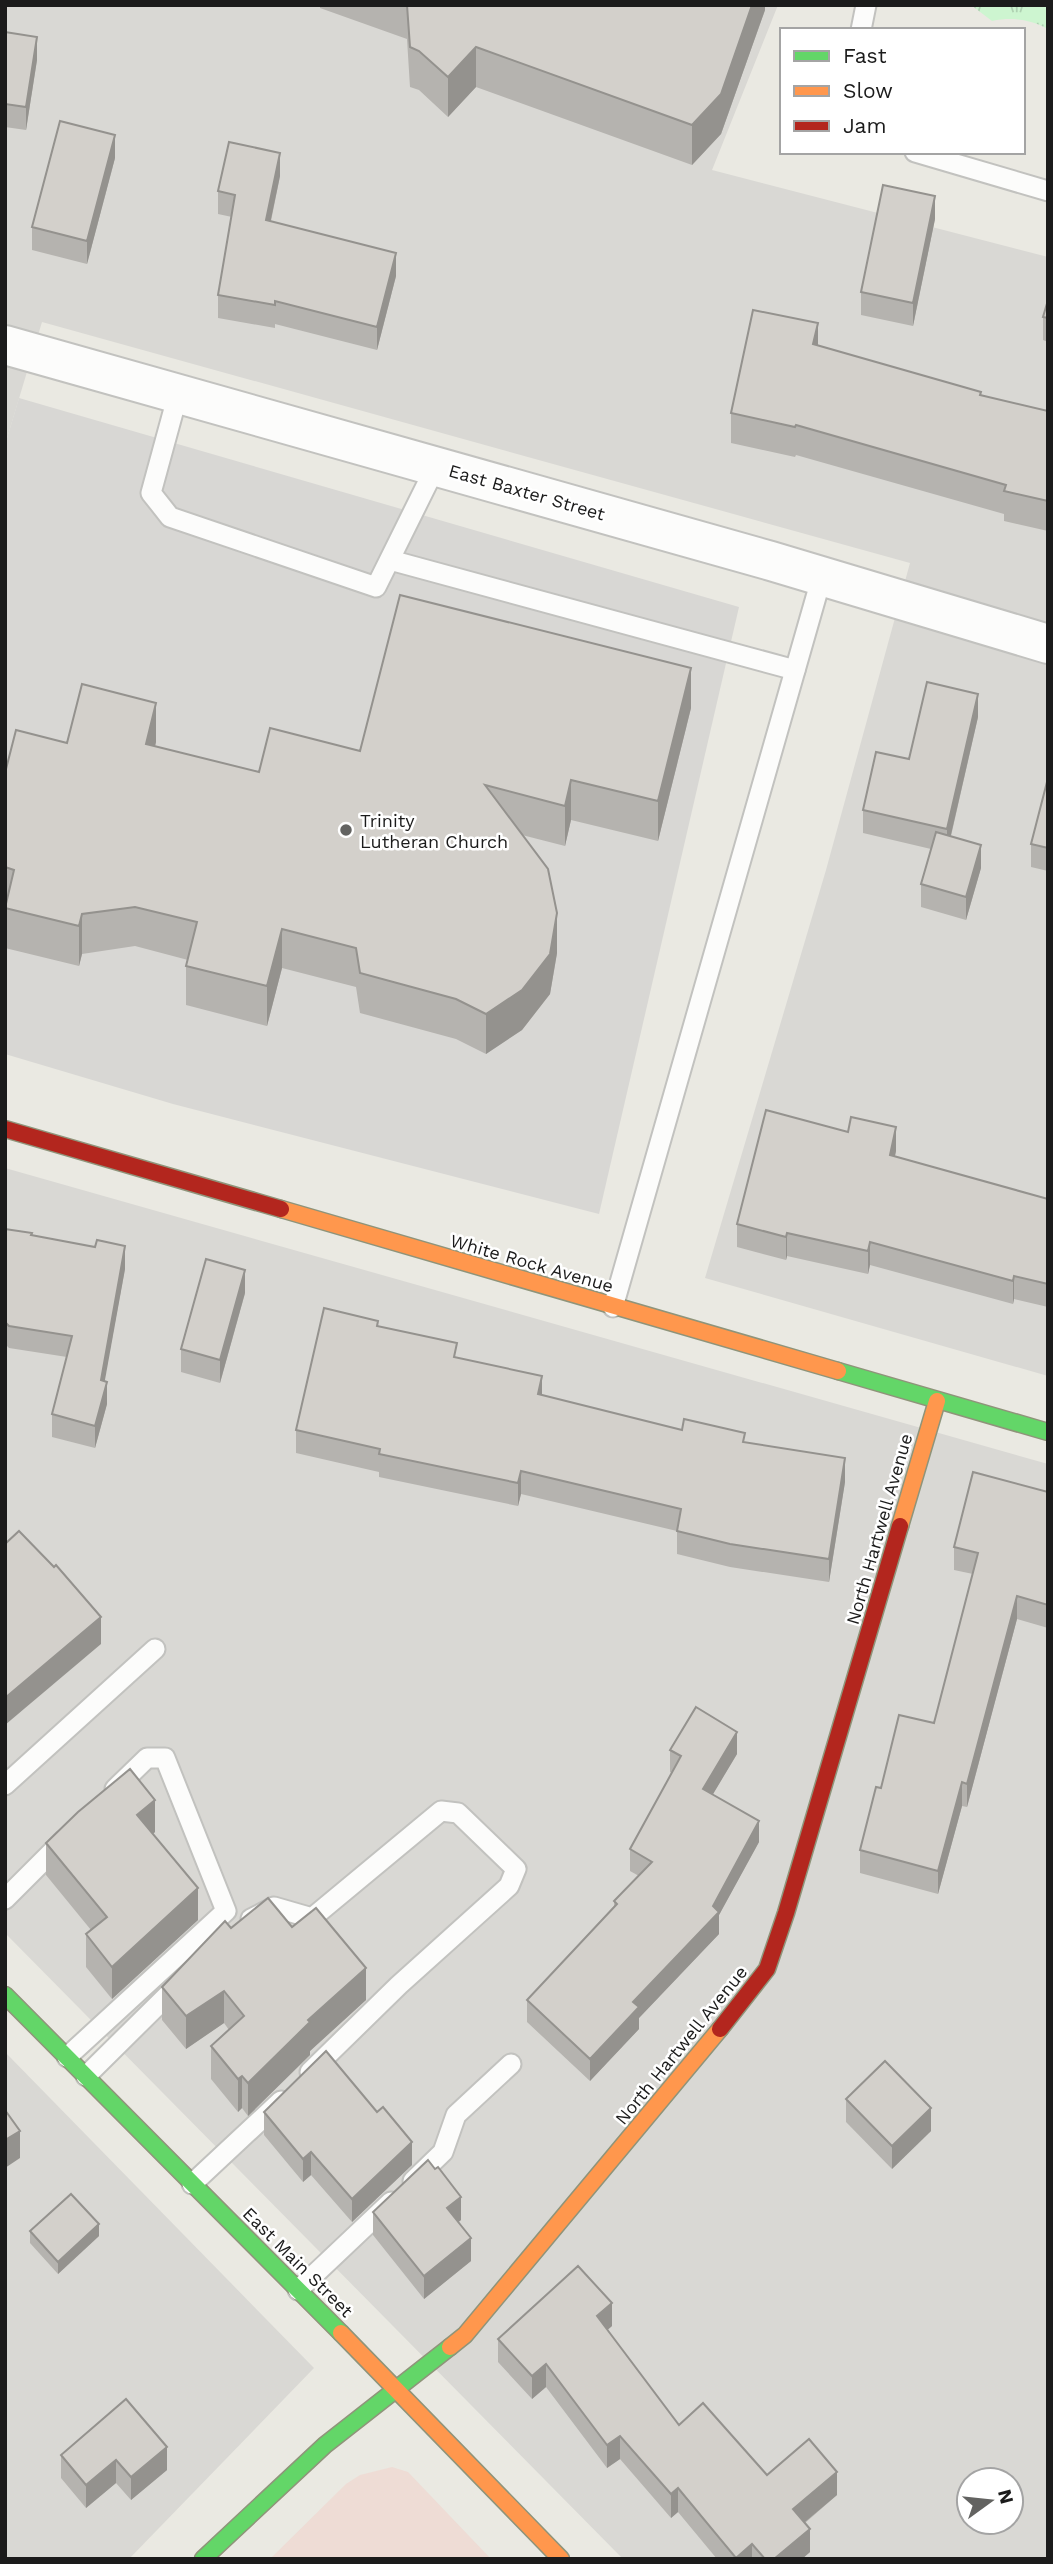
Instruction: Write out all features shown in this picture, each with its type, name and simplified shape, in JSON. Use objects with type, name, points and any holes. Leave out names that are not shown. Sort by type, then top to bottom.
[{"type":"street","name":"East Baxter Street","points":[[5,345],[822,576],[1048,644]]},
{"type":"street","name":"White Rock Avenue","points":[[5,1129],[1048,1432]]},
{"type":"street","name":"North Hartwell Avenue","points":[[203,2559],[325,2445],[466,2334],[690,2068],[767,1969],[786,1913],[937,1401]]},
{"type":"street","name":"East Main Street","points":[[11,2012],[67,2057],[561,2559]]},
{"type":"lane","points":[[861,28],[866,5]]},
{"type":"lane","points":[[922,154],[1048,191]]},
{"type":"lane","points":[[178,394],[151,493],[170,517],[376,587],[436,466]]},
{"type":"lane","points":[[390,560],[795,670]]},
{"type":"lane","points":[[613,1307],[822,576]]},
{"type":"lane","points":[[5,1786],[155,1650]]},
{"type":"lane","points":[[67,2057],[226,1911],[165,1758],[147,1758],[100,1805]]},
{"type":"lane","points":[[192,2184],[399,1985],[509,1886],[516,1870],[458,1813],[441,1811],[312,1918],[274,1907],[231,1929],[204,1957]]},
{"type":"lane","points":[[5,1899],[81,1824]]},
{"type":"lane","points":[[86,2076],[187,1976]]},
{"type":"lane","points":[[298,2290],[443,2152],[456,2115],[511,2064]]},
{"type":"shaded area","points":[[5,5],[778,5],[712,170],[1048,257],[1048,1376],[705,1278],[826,870],[910,563],[42,322],[5,445]]},
{"type":"shaded area","name":"Trinity Lutheran Church","points":[[19,398],[739,607],[599,1214],[173,1104],[5,1054],[5,445]]},
{"type":"shaded area","points":[[5,1168],[1048,1464],[1048,2559],[623,2559],[5,1933]]},
{"type":"shaded area","points":[[5,2052],[314,2368],[129,2559],[5,2559]]},
{"type":"shaded area","points":[[392,2467],[408,2472],[491,2559],[270,2559],[346,2484],[360,2475]]},
{"type":"green space","points":[[971,5],[1048,5],[1048,29],[1020,20],[992,21]]},
{"type":"building","points":[[407,5],[752,5],[721,94],[692,125],[476,47],[448,77],[419,51],[410,47]]},
{"type":"building","points":[[5,32],[37,37],[26,107],[5,104]]},
{"type":"building","points":[[60,121],[115,135],[87,241],[32,227]]},
{"type":"building","points":[[229,142],[280,153],[266,220],[396,253],[377,327],[275,301],[275,305],[218,295],[235,195],[218,191]]},
{"type":"building","points":[[883,185],[935,196],[913,303],[861,292]]},
{"type":"building","points":[[1048,300],[1048,318],[1043,317]]},
{"type":"building","points":[[753,310],[818,323],[813,344],[981,392],[980,395],[1048,411],[1048,501],[1004,491],[1006,485],[796,425],[795,427],[731,413]]},
{"type":"building","points":[[400,595],[691,668],[658,801],[571,780],[565,806],[485,785],[548,869],[557,913],[550,954],[522,990],[486,1014],[456,999],[360,973],[356,948],[282,929],[267,986],[186,966],[197,922],[135,907],[82,914],[79,926],[5,908],[14,870],[5,867],[5,773],[16,730],[67,743],[82,684],[156,703],[146,744],[259,772],[270,728],[360,751]]},
{"type":"building","points":[[927,682],[978,694],[947,829],[863,810],[876,752],[909,759]]},
{"type":"building","points":[[1048,778],[1048,848],[1031,844]]},
{"type":"building","points":[[936,832],[981,845],[966,897],[921,884]]},
{"type":"building","points":[[766,1110],[848,1132],[851,1117],[896,1127],[890,1155],[1048,1199],[1048,1284],[1014,1276],[1013,1281],[870,1242],[868,1251],[787,1233],[786,1237],[737,1224]]},
{"type":"building","points":[[5,1229],[95,1247],[97,1240],[125,1246],[101,1380],[107,1382],[95,1426],[52,1414],[72,1336],[9,1326],[5,1322]]},
{"type":"building","points":[[206,1259],[245,1270],[220,1360],[181,1349]]},
{"type":"building","points":[[324,1308],[378,1321],[377,1326],[457,1343],[454,1357],[542,1376],[538,1394],[682,1430],[684,1419],[745,1433],[743,1442],[845,1458],[829,1559],[730,1544],[677,1531],[681,1509],[521,1471],[518,1483],[379,1454],[380,1449],[296,1430]]},
{"type":"building","points":[[973,1472],[1048,1492],[1048,1605],[1017,1596],[967,1784],[962,1782],[938,1871],[860,1850],[876,1787],[881,1788],[899,1715],[934,1723],[978,1553],[954,1547]]},
{"type":"building","points":[[19,1531],[54,1567],[56,1565],[101,1617],[5,1698],[5,1544]]},
{"type":"building","points":[[696,1707],[737,1732],[703,1789],[759,1821],[713,1906],[719,1912],[633,2002],[639,2007],[590,2059],[527,2000],[617,1904],[614,1901],[652,1862],[630,1849],[681,1756],[670,1750]]},
{"type":"building","points":[[130,1769],[155,1800],[137,1815],[198,1888],[112,1967],[86,1934],[107,1917],[46,1843],[78,1812]]},
{"type":"building","points":[[268,1898],[292,1927],[316,1908],[366,1968],[308,2020],[310,2022],[248,2083],[242,2076],[238,2079],[211,2046],[244,2016],[224,1991],[186,2016],[162,1987],[225,1921],[231,1928]]},
{"type":"building","points":[[326,2051],[377,2112],[383,2107],[412,2142],[352,2199],[311,2152],[303,2159],[264,2112]]},
{"type":"building","points":[[885,2061],[931,2108],[892,2146],[846,2099]]},
{"type":"building","points":[[5,2110],[20,2131],[5,2140]]},
{"type":"building","points":[[428,2160],[435,2169],[438,2167],[461,2197],[447,2208],[471,2238],[424,2276],[373,2212]]},
{"type":"building","points":[[71,2194],[99,2224],[58,2262],[30,2231]]},
{"type":"building","points":[[578,2266],[612,2303],[597,2316],[679,2425],[703,2403],[767,2475],[809,2439],[837,2472],[793,2509],[810,2529],[774,2559],[765,2559],[752,2544],[736,2558],[678,2488],[671,2494],[620,2436],[607,2445],[546,2364],[532,2376],[498,2339]]},
{"type":"building","points":[[126,2399],[167,2447],[131,2477],[116,2460],[86,2485],[61,2455]]},
{"type":"traffic: fast","points":[[838,1371],[1048,1432]]},
{"type":"traffic: fast","points":[[5,1995],[341,2333]]},
{"type":"traffic: fast","points":[[203,2559],[325,2445],[450,2347]]},
{"type":"traffic: slow","points":[[281,1209],[838,1371]]},
{"type":"traffic: slow","points":[[900,1526],[937,1401]]},
{"type":"traffic: slow","points":[[450,2347],[465,2335],[720,2029]]},
{"type":"traffic: slow","points":[[341,2333],[561,2559]]},
{"type":"traffic: jam","points":[[5,1129],[281,1209]]},
{"type":"traffic: jam","points":[[720,2029],[767,1969],[900,1526]]},
{"type":"place","name":"Trinity Lutheran Church","points":[[346,830]]}]
